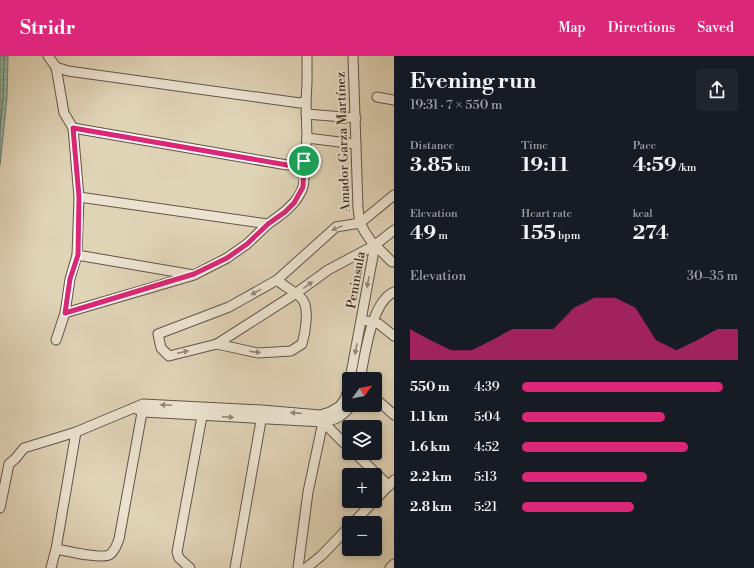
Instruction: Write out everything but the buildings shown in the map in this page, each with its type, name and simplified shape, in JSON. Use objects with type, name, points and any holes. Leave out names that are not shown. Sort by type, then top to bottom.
[{"type":"street","points":[[48,56],[56,67],[64,113],[73,128],[79,197],[78,255],[70,279],[65,313],[56,340]]},
{"type":"street","points":[[65,313],[194,274],[232,254],[247,244],[268,224],[285,212],[294,203],[303,187],[307,138],[307,56]]},
{"type":"street","name":"Amador Garza Martínez","points":[[353,56],[358,208],[360,223],[364,232],[393,265]]},
{"type":"street","points":[[56,67],[68,71],[300,103],[306,101]]},
{"type":"street","points":[[377,97],[394,100]]},
{"type":"street","points":[[306,114],[356,118]]},
{"type":"street","points":[[73,128],[287,165],[304,161]]},
{"type":"street","points":[[307,138],[356,144]]},
{"type":"street","points":[[394,196],[360,223],[336,227],[277,280],[229,307],[158,334],[161,348],[169,356],[217,344],[295,294],[328,270],[375,245],[394,230]]},
{"type":"street","points":[[79,197],[268,224]]},
{"type":"street","name":"Peninsula","points":[[355,372],[375,245]]},
{"type":"street","points":[[78,255],[194,274]]},
{"type":"street","points":[[217,344],[258,352],[291,351],[302,344],[306,328],[306,305],[302,298],[277,280]]},
{"type":"street","name":"Peninsula","points":[[356,372],[378,308],[389,294],[394,292]]},
{"type":"street","points":[[362,320],[380,324],[394,336]]},
{"type":"street","points":[[203,411],[261,420],[321,418],[342,403]]},
{"type":"street","points":[[382,404],[394,415]]},
{"type":"street","points":[[0,508],[9,464],[24,448],[76,432],[134,408],[203,411],[262,410],[334,420],[345,412]]},
{"type":"street","points":[[56,549],[102,557],[110,554],[116,547],[143,408]]},
{"type":"street","points":[[235,568],[262,410]]},
{"type":"street","points":[[190,568],[179,558],[177,552],[203,411]]},
{"type":"street","points":[[321,418],[342,440]]},
{"type":"street","points":[[298,568],[308,492],[321,418]]},
{"type":"street","points":[[51,568],[56,549],[76,432]]},
{"type":"street","points":[[363,460],[391,483],[382,493]]},
{"type":"street","points":[[360,516],[368,508]]},
{"type":"street","points":[[306,568],[321,556],[342,534]]},
{"type":"street","points":[[390,568],[394,564]]},
{"type":"water","points":[[0,56],[8,56],[7,98],[0,165]]},
{"type":"route","points":[[73,128],[287,165],[304,161],[303,187],[294,203],[285,212],[268,224],[247,244],[227,258],[194,274],[65,313],[70,279],[78,255],[79,186],[73,128]]}]
